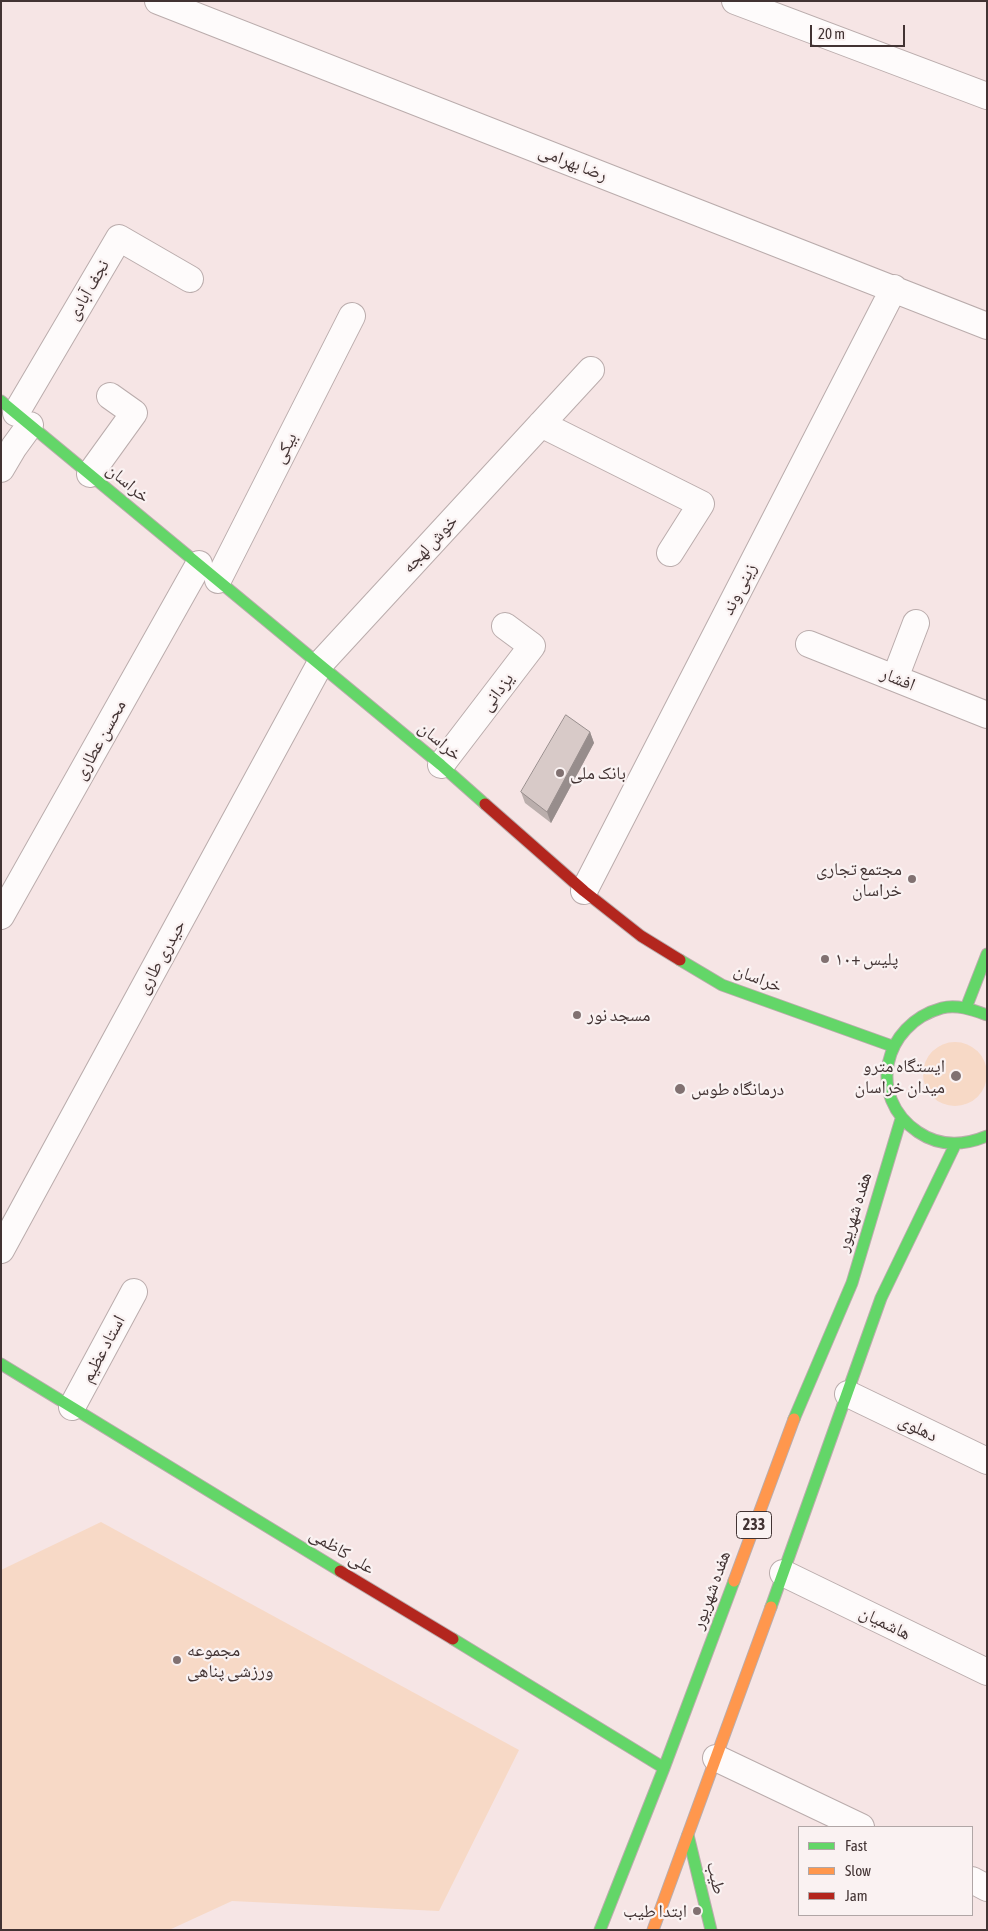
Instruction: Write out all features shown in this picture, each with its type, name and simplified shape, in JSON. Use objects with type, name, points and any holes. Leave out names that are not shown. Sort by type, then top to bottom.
[{"type":"main road","name":"خراسان","points":[[16,413],[442,765],[584,891],[641,936],[722,985],[892,1046]]},
{"type":"main road","points":[[966,1008],[987,954]]},
{"type":"main road","points":[[987,1015],[966,1008],[944,1008],[923,1015],[905,1028],[892,1046],[886,1064],[886,1084],[891,1103],[901,1119],[916,1133],[934,1142],[955,1145],[974,1142],[987,1136]]},
{"type":"main road","name":"هفده شهریور","points":[[600,1930],[664,1768],[792,1424],[852,1282],[901,1119]]},
{"type":"main road","name":"233","points":[[653,1930],[848,1394],[881,1298],[955,1145]]},
{"type":"main road","name":"علی کاظمی","points":[[1,1364],[664,1768]]},
{"type":"main road","name":"طیب","points":[[688,1834],[711,1930]]},
{"type":"street","name":"رضا بهرامی","points":[[158,1],[987,326]]},
{"type":"street","points":[[735,1],[987,96]]},
{"type":"street","name":"نجف آبادی","points":[[16,413],[119,238],[190,279]]},
{"type":"street","name":"زینی وند","points":[[584,891],[894,288]]},
{"type":"street","name":"بیکی","points":[[218,580],[352,316]]},
{"type":"street","name":"خوش لهجه","points":[[320,664],[591,370]]},
{"type":"street","points":[[90,474],[143,419],[110,396]]},
{"type":"street","points":[[1,469],[14,448],[16,413]]},
{"type":"street","points":[[541,424],[701,504],[670,552]]},
{"type":"street","name":"محسن عطاری","points":[[1,916],[199,564]]},
{"type":"street","points":[[895,678],[916,623]]},
{"type":"street","name":"یزدانی","points":[[442,765],[532,646],[505,626]]},
{"type":"street","name":"افشار","points":[[809,644],[987,714]]},
{"type":"street","name":"حیدری طاری","points":[[1,1250],[320,664]]},
{"type":"street","name":"استاد عظیم","points":[[72,1407],[134,1292]]},
{"type":"street","name":"دهلوی","points":[[848,1394],[987,1461]]},
{"type":"street","name":"هاشمیان","points":[[783,1573],[987,1672]]},
{"type":"street","points":[[716,1758],[859,1826]]},
{"type":"street","points":[[973,1881],[987,1888]]},
{"type":"shaded area","points":[[955,1042],[967,1044],[978,1051],[985,1062],[987,1074],[985,1086],[978,1097],[967,1104],[955,1106],[943,1104],[932,1097],[925,1086],[923,1074],[925,1062],[932,1051],[943,1044]]},
{"type":"shaded area","name":"مجموعه ورزشی پناهی","points":[[101,1522],[519,1750],[439,1911],[232,1901],[169,1930],[1,1930],[1,1570]]},
{"type":"building","name":"بانک ملی","points":[[566,715],[590,732],[547,812],[521,792]]},
{"type":"traffic: fast","points":[[1,401],[441,765],[485,804]]},
{"type":"traffic: fast","points":[[966,1008],[987,954]]},
{"type":"traffic: fast","points":[[680,960],[722,985],[892,1046]]},
{"type":"traffic: fast","points":[[987,1015],[965,1008],[948,1007],[922,1016],[906,1029],[895,1045],[888,1063],[887,1082],[892,1100],[902,1117],[926,1137],[943,1142],[960,1143],[987,1136]]},
{"type":"traffic: fast","points":[[794,1419],[852,1283],[901,1119]]},
{"type":"traffic: fast","points":[[771,1607],[881,1298],[955,1145]]},
{"type":"traffic: fast","points":[[1,1364],[340,1571]]},
{"type":"traffic: fast","points":[[600,1930],[664,1768],[734,1581]]},
{"type":"traffic: fast","points":[[453,1639],[664,1768]]},
{"type":"traffic: fast","points":[[688,1835],[711,1930]]},
{"type":"traffic: slow","points":[[734,1581],[794,1419]]},
{"type":"traffic: slow","points":[[653,1930],[771,1607]]},
{"type":"traffic: jam","points":[[485,804],[584,891],[641,936],[680,960]]},
{"type":"traffic: jam","points":[[340,1571],[453,1639]]},
{"type":"place","name":"بانک ملی","points":[[560,773]]},
{"type":"place","name":"مجتمع تجاری خراسان","points":[[912,879]]},
{"type":"place","name":"پلیس +۱۰","points":[[825,959]]},
{"type":"place","name":"مسجد نور","points":[[577,1015]]},
{"type":"place","name":"ایستگاه مترو میدان خراسان","points":[[956,1076]]},
{"type":"place","name":"درمانگاه طوس","points":[[680,1089]]},
{"type":"place","name":"مجموعه ورزشی پناهی","points":[[177,1660]]},
{"type":"place","name":"ابتدا طیب","points":[[697,1911]]}]
